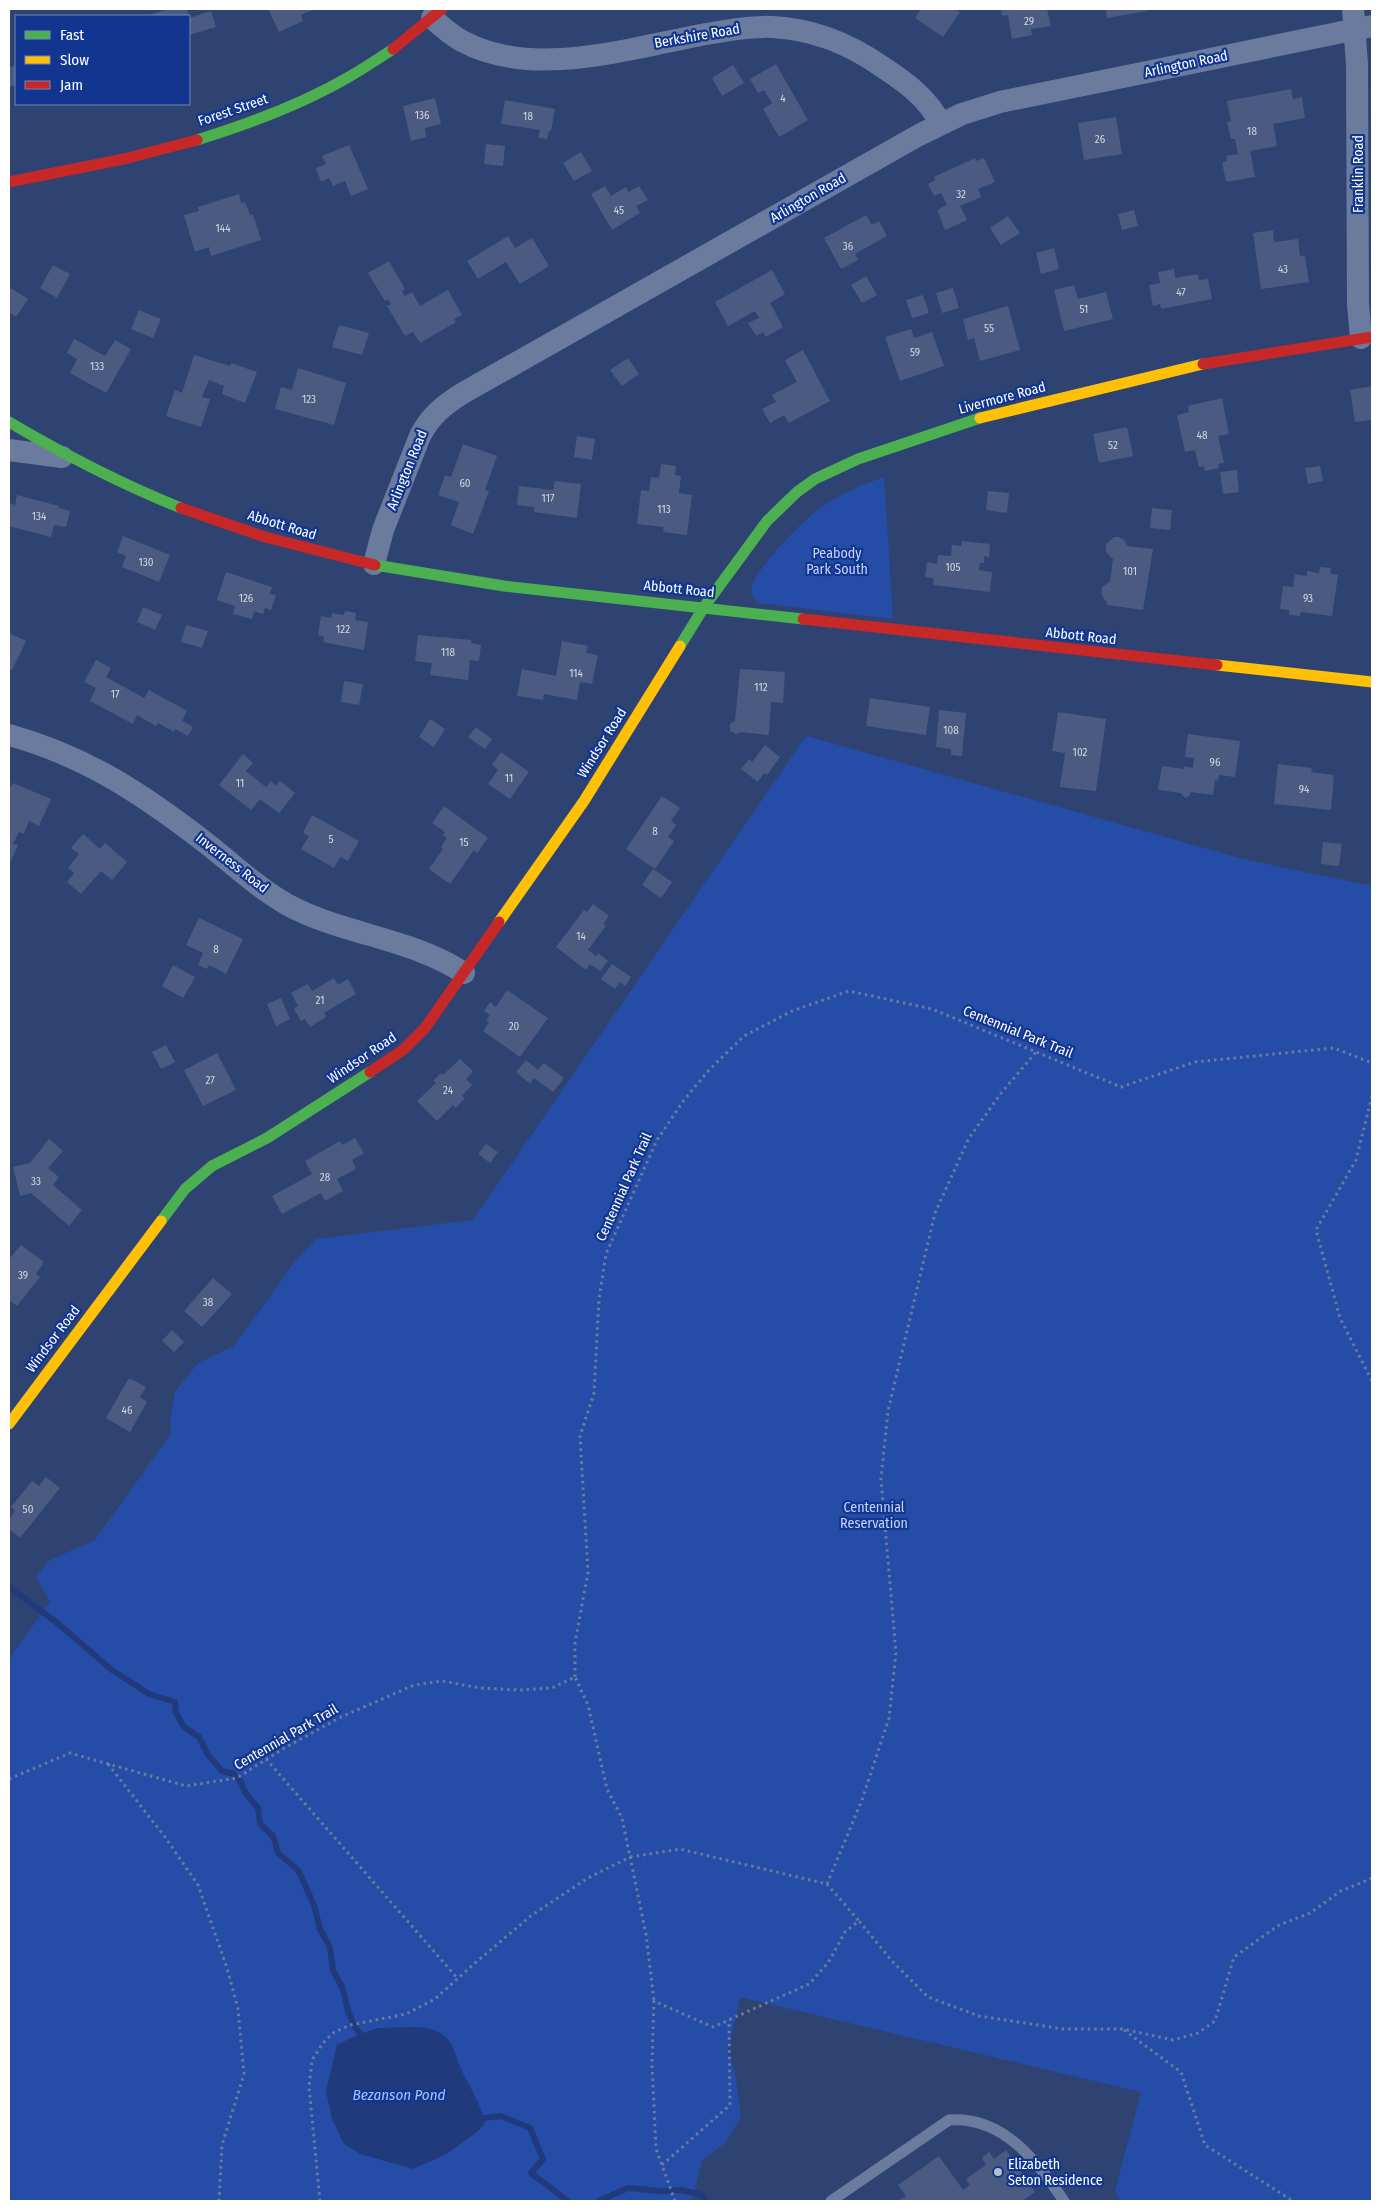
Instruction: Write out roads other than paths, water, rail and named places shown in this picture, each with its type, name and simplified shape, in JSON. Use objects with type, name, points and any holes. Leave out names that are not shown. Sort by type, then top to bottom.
[{"type":"street","name":"Berkshire Road","points":[[437,13],[454,36],[480,49],[535,59],[571,58],[744,28],[771,27],[805,30],[845,44],[891,72],[924,99],[935,113],[940,124]]},
{"type":"street","name":"Forest Street","points":[[9,182],[148,153],[206,136],[268,114],[314,95],[365,68],[396,47],[437,13]]},
{"type":"street","name":"Arlington Road","points":[[374,564],[383,530],[420,436],[425,426],[439,409],[463,393],[940,124],[962,114],[1000,102],[1360,22]]},
{"type":"street","name":"Franklin Road","points":[[1360,22],[1358,74],[1358,304],[1367,338]]},
{"type":"street","name":"Livermore Road","points":[[704,607],[767,521],[780,508],[815,479],[858,459],[976,419],[1026,406],[1228,359],[1367,338]]},
{"type":"street","name":"Abbott Road","points":[[9,422],[84,464],[135,488],[210,518],[294,544],[374,564],[486,584],[704,607],[1008,644],[1372,682]]},
{"type":"street","points":[[9,450],[48,454],[84,464]]},
{"type":"street","name":"Windsor Road","points":[[9,1424],[185,1189],[212,1166],[267,1138],[403,1050],[425,1028],[584,801],[704,607]]},
{"type":"street","name":"Inverness Road","points":[[9,735],[66,753],[118,781],[170,815],[286,903],[330,922],[430,954],[464,973]]},
{"type":"lane","points":[[831,2201],[948,2120],[961,2119],[980,2123],[1017,2143],[1031,2156],[1064,2201]]},
{"type":"water","name":"Bezanson Pond","points":[[419,2027],[431,2029],[447,2038],[479,2105],[485,2123],[477,2132],[445,2155],[413,2169],[360,2154],[344,2144],[332,2119],[326,2091],[337,2045],[378,2028]]},
{"type":"waterway","points":[[9,1587],[56,1622],[112,1670],[149,1694],[175,1702],[176,1713],[184,1727],[199,1737],[208,1755],[222,1771],[234,1774],[241,1782],[245,1792],[258,1808],[260,1824],[273,1836],[278,1853],[298,1870],[314,1905],[320,1929],[330,1948],[333,1970],[343,1989],[348,2011],[355,2027],[362,2036]]},
{"type":"waterway","points":[[484,2118],[501,2116],[530,2128],[543,2159],[531,2173],[568,2201]]},
{"type":"waterway","points":[[599,2201],[628,2188],[661,2191],[681,2190],[702,2195],[706,2201]]},
{"type":"place","name":"Elizabeth Seton Residence","points":[[998,2172]]},
{"type":"park label","name":"Peabody Park South","points":[[837,562]]},
{"type":"park label","name":"Centennial Reservation","points":[[874,1515]]}]
